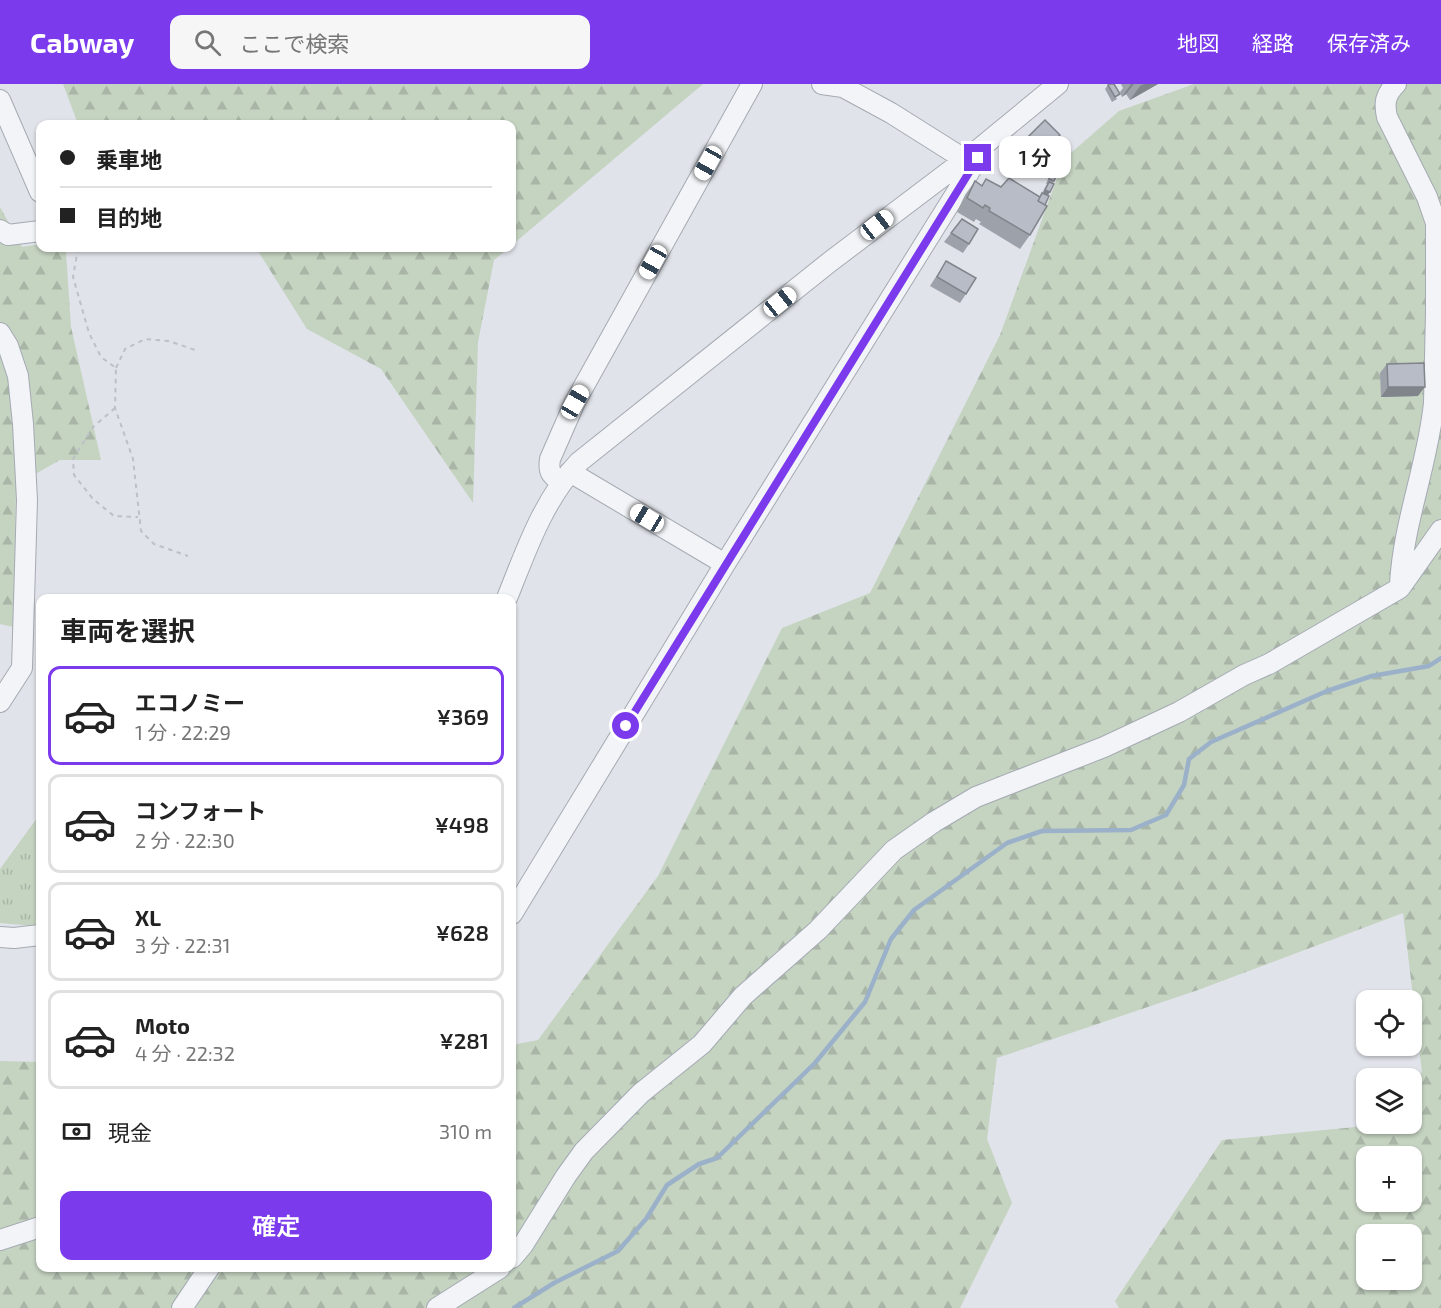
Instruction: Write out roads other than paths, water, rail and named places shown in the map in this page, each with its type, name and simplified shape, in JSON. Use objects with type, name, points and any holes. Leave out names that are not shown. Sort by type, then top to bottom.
[{"type":"street","points":[[725,564],[565,477],[551,475],[548,468],[575,402],[752,84]]},
{"type":"street","points":[[516,907],[725,564],[978,158],[917,128],[843,87],[822,84]]},
{"type":"street","points":[[509,594],[547,505],[565,477],[601,443],[1058,84]]},
{"type":"street","points":[[1396,84],[1386,96],[1384,104],[1387,117],[1427,197],[1433,211],[1437,232],[1432,421],[1412,508],[1400,588]]},
{"type":"street","points":[[0,100],[36,183]]},
{"type":"street","points":[[0,230],[8,235],[36,232]]},
{"type":"street","points":[[0,333],[8,346],[18,376],[27,500],[22,668],[0,702]]},
{"type":"street","points":[[516,1253],[584,1151],[641,1093],[702,1044],[743,996],[818,930],[894,850],[934,822],[976,797],[1104,747],[1179,712],[1400,588],[1441,530]]},
{"type":"street","points":[[0,937],[36,935]]},
{"type":"street","points":[[0,1240],[36,1228]]},
{"type":"street","points":[[182,1308],[206,1272]]},
{"type":"street","points":[[437,1308],[494,1272]]},
{"type":"waterway","points":[[514,1308],[554,1283],[618,1251],[646,1219],[667,1185],[699,1164],[717,1158],[815,1063],[865,1002],[891,939],[914,910],[1007,843],[1042,831],[1131,830],[1166,815],[1184,785],[1189,759],[1211,742],[1327,691],[1372,676],[1429,666],[1441,658]]}]
